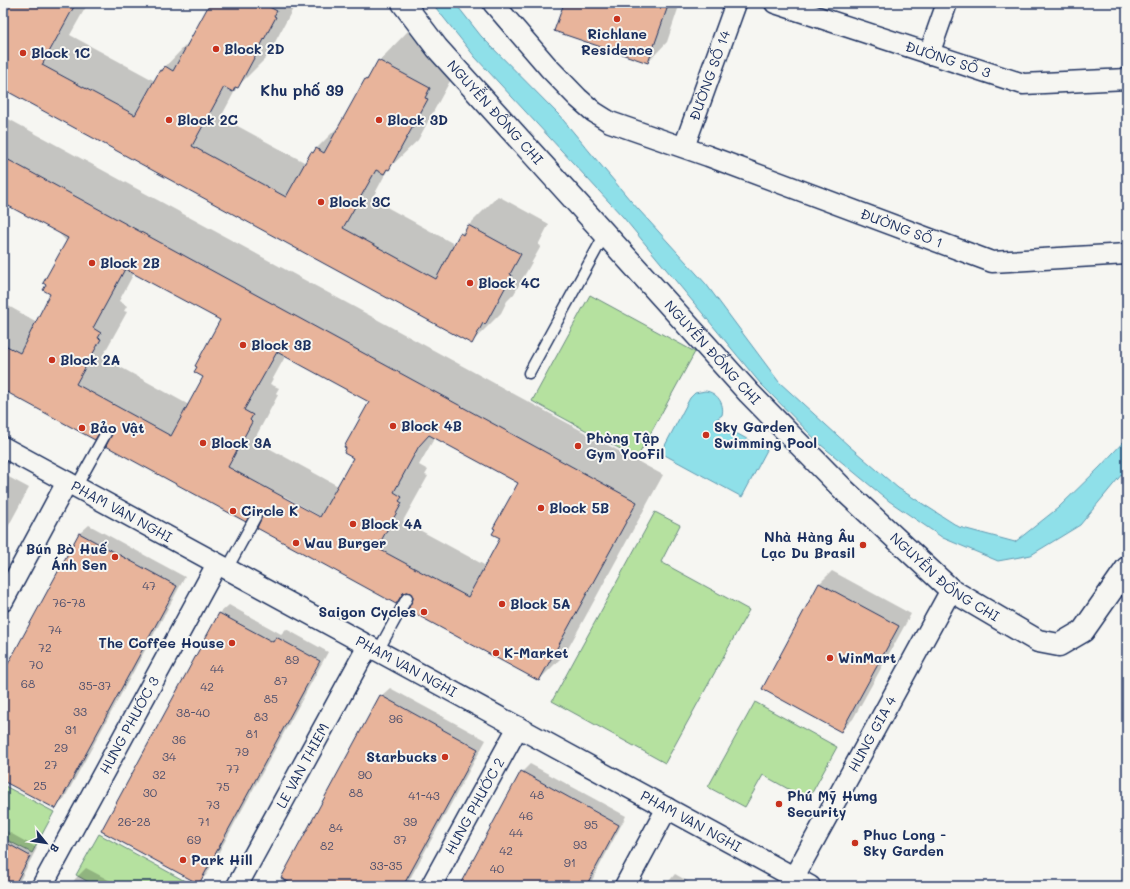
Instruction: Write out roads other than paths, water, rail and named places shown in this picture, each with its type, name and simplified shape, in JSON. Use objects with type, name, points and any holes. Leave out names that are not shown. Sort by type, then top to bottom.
[{"type":"street","name":"NGUYỄN ĐỔNG CHI","points":[[403,3],[437,48],[749,393],[845,491],[951,590],[1038,641],[1059,645],[1083,631],[1127,568]]},
{"type":"street","name":"ĐƯỜNG SỐ 14","points":[[684,147],[736,3]]},
{"type":"street","name":"ĐƯỜNG SỐ 3","points":[[775,3],[1022,84],[1127,79]]},
{"type":"street","points":[[929,54],[947,3]]},
{"type":"street","name":"ĐƯỜNG SỐ 1","points":[[496,5],[549,68],[578,98],[594,112],[610,122],[684,147],[992,262],[1127,254]]},
{"type":"street","name":"PHAM VAN NGHI","points":[[3,447],[802,882]]},
{"type":"street","points":[[3,601],[72,485]]},
{"type":"street","name":"HƯNG PHƯỚC 3","points":[[42,886],[222,566]]},
{"type":"street","name":"HƯNG GIA 4","points":[[802,882],[951,590]]},
{"type":"street","name":"LE VAN THIEM","points":[[237,886],[373,648]]},
{"type":"street","name":"HƯNG PHƯỚC 2","points":[[431,886],[518,727]]},
{"type":"street","points":[[625,886],[667,808]]},
{"type":"lane","points":[[529,373],[605,234]]},
{"type":"lane","points":[[72,485],[106,433]]},
{"type":"lane","points":[[222,566],[256,516]]},
{"type":"lane","points":[[373,648],[407,598]]},
{"type":"water","points":[[432,3],[455,3],[481,36],[559,115],[630,200],[706,284],[779,382],[849,446],[898,488],[959,527],[1015,542],[1058,508],[1127,438],[1127,468],[1080,525],[1031,555],[998,561],[943,538],[889,501],[821,445],[760,383],[623,217],[475,57]]},
{"type":"water","name":"Sky Garden Swimming Pool","points":[[705,391],[716,396],[721,403],[723,411],[722,415],[714,421],[767,450],[742,497],[661,453],[690,398],[695,393]]},
{"type":"place","name":"Richlane Residence","points":[[617,19]]},
{"type":"place","name":"Block 2D","points":[[216,49]]},
{"type":"place","name":"Block 1C","points":[[23,53]]},
{"type":"place","name":"Block 2C","points":[[169,120]]},
{"type":"place","name":"Block 3D","points":[[379,120]]},
{"type":"place","name":"Block 3C","points":[[321,202]]},
{"type":"place","name":"Block 2B","points":[[92,263]]},
{"type":"place","name":"Block 4C","points":[[470,283]]},
{"type":"place","name":"Block 3B","points":[[243,345]]},
{"type":"place","name":"Block 2A","points":[[52,360]]},
{"type":"place","name":"Block 4B","points":[[393,426]]},
{"type":"place","name":"Bảo Vật","points":[[82,428]]},
{"type":"place","name":"Sky Garden Swimming Pool","points":[[706,435]]},
{"type":"place","name":"Block 3A","points":[[203,443]]},
{"type":"place","name":"Phòng Tập Gym YooFil","points":[[578,446]]},
{"type":"place","name":"Block 5B","points":[[541,508]]},
{"type":"place","name":"Circle K","points":[[233,511]]},
{"type":"place","name":"Block 4A","points":[[353,524]]},
{"type":"place","name":"Wau Burger","points":[[296,543]]},
{"type":"place","name":"Nhà Hàng Âu Lạc Du Brasil","points":[[863,545]]},
{"type":"place","name":"Bún Bò Huế Ánh Sen","points":[[115,557]]},
{"type":"place","name":"Block 5A","points":[[502,604]]},
{"type":"place","name":"Saigon Cycles","points":[[424,612]]},
{"type":"place","name":"The Coffee House","points":[[232,643]]},
{"type":"place","name":"K-Market","points":[[496,653]]},
{"type":"place","name":"WinMart","points":[[830,658]]},
{"type":"place","name":"Starbucks","points":[[445,757]]},
{"type":"place","name":"Phú Mỹ Hưng Security","points":[[779,804]]},
{"type":"place","name":"Phuc Long - Sky Garden","points":[[855,843]]},
{"type":"place","name":"Park Hill","points":[[183,860]]},
{"type":"district","name":"Khu phố 39","points":[[302,91]]}]
